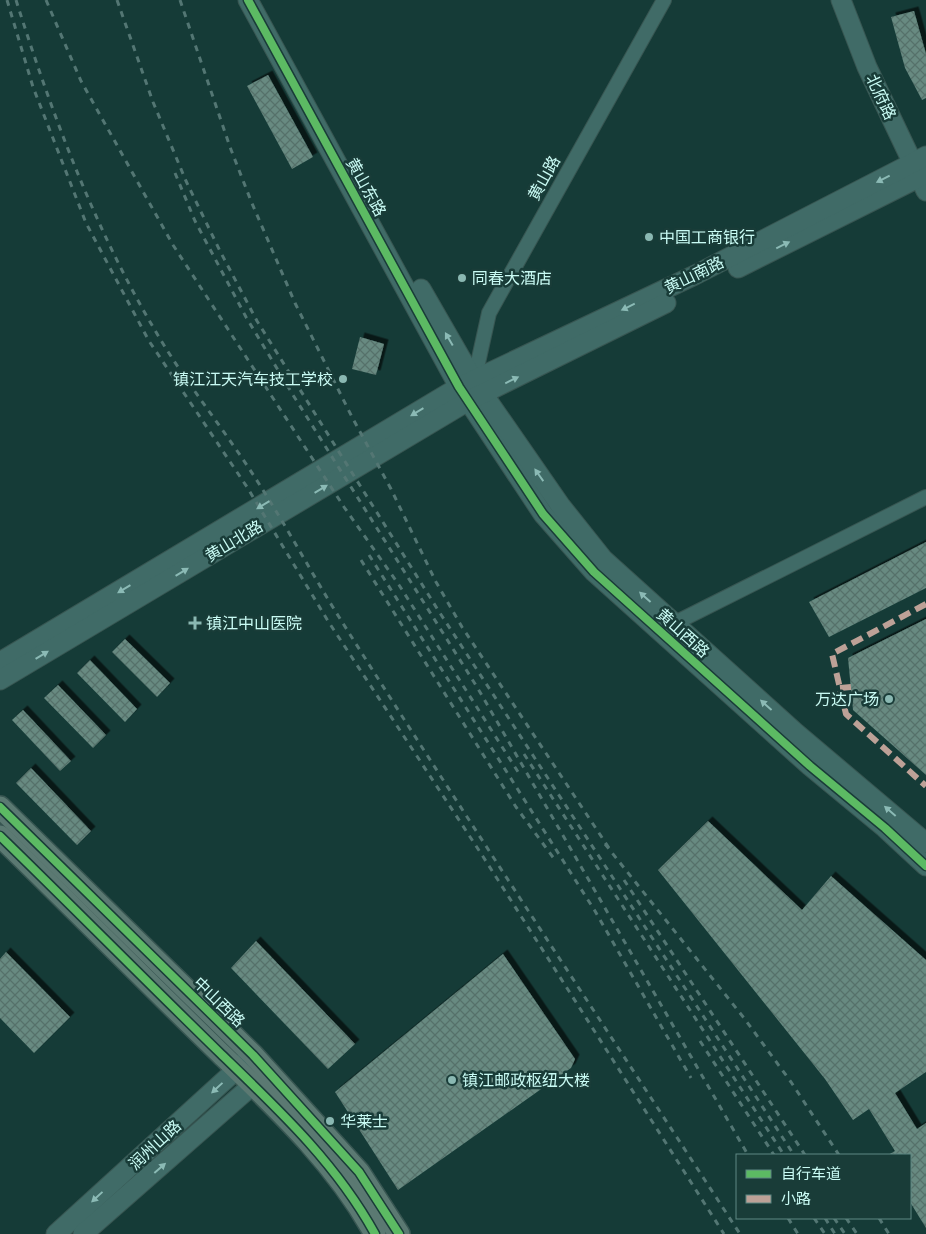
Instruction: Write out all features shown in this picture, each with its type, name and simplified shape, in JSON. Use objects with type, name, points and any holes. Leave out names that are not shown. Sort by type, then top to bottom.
[{"type":"main road","name":"中山西路","points":[[0,807],[245,1062],[359,1172],[399,1234]]},
{"type":"main road","name":"中山西路","points":[[0,836],[245,1062]]},
{"type":"main road","name":"中山西路","points":[[261,1078],[341,1182],[375,1234]]},
{"type":"street","name":"黄山东路","points":[[248,0],[471,391]]},
{"type":"street","name":"黄山东路","points":[[258,0],[471,391]]},
{"type":"street","name":"黄山路","points":[[471,391],[489,313],[664,0]]},
{"type":"street","name":"北府路","points":[[841,0],[867,67],[922,170]]},
{"type":"street","name":"北府路","points":[[852,0],[877,65],[922,170]]},
{"type":"street","name":"黄山南路","points":[[471,391],[695,275],[922,170]]},
{"type":"street","name":"黄山西路","points":[[471,391],[603,559],[796,733],[926,843]]},
{"type":"street","name":"黄山西路","points":[[471,391],[543,514],[594,572],[810,766],[886,828],[926,866]]},
{"type":"street","name":"黄山北路","points":[[0,662],[471,391]]},
{"type":"street","name":"黄山北路","points":[[0,680],[471,391]]},
{"type":"street","points":[[675,623],[926,498]]},
{"type":"street","name":"润州山路","points":[[87,1228],[245,1062]]},
{"type":"street","name":"润州山路","points":[[56,1234],[87,1228],[261,1078]]},
{"type":"building","points":[[914,11],[926,54],[926,98],[922,100],[905,68],[891,17]]},
{"type":"building","points":[[268,75],[313,157],[292,169],[247,86]]},
{"type":"building","points":[[360,337],[384,344],[376,375],[352,369]]},
{"type":"building","points":[[926,542],[926,588],[829,637],[809,602]]},
{"type":"building","name":"万达广场","points":[[926,619],[926,775],[853,710],[848,658]]},
{"type":"building","points":[[125,639],[170,683],[157,697],[112,652]]},
{"type":"building","points":[[90,660],[137,709],[125,722],[77,673]]},
{"type":"building","points":[[58,685],[106,735],[93,748],[44,698]]},
{"type":"building","points":[[23,710],[71,761],[60,771],[12,720]]},
{"type":"building","points":[[31,768],[91,831],[77,845],[16,783]]},
{"type":"building","points":[[708,821],[802,910],[831,876],[926,960],[926,1072],[895,1093],[917,1129],[926,1123],[926,1228],[911,1204],[911,1154],[890,1154],[895,1151],[869,1109],[853,1120],[825,1079],[658,870]]},
{"type":"building","points":[[256,941],[355,1044],[328,1069],[231,968]]},
{"type":"building","points":[[6,952],[70,1017],[34,1053],[0,1018],[0,959]]},
{"type":"building","name":"镇江邮政枢纽大楼","points":[[503,954],[575,1059],[571,1068],[398,1190],[335,1092]]},
{"type":"railway","points":[[7,0],[33,87],[86,223],[149,341],[247,487],[328,621],[482,855],[724,1234]]},
{"type":"railway","points":[[16,0],[44,85],[76,170],[113,252],[156,332],[248,467],[388,695],[740,1234]]},
{"type":"railway","points":[[46,0],[81,81],[173,245],[344,507],[399,585],[520,775]]},
{"type":"railway","points":[[117,0],[153,102],[186,181],[257,321],[438,610],[793,1154]]},
{"type":"railway","points":[[180,0],[230,147],[251,201],[295,303],[352,417],[391,489],[436,582],[462,627],[609,848]]},
{"type":"railway","points":[[175,173],[195,221],[246,317],[477,687],[747,1154]]},
{"type":"railway","points":[[369,555],[595,911],[691,1078]]},
{"type":"railway","points":[[361,560],[516,807],[555,860]]},
{"type":"railway","points":[[524,754],[783,1154]]},
{"type":"railway","points":[[605,844],[744,1018],[791,1082],[838,1154]]},
{"type":"railway","points":[[624,880],[804,1154]]},
{"type":"railway","points":[[700,1041],[773,1154]]},
{"type":"railway","points":[[789,1219],[798,1234]]},
{"type":"railway","points":[[815,1219],[825,1234]]},
{"type":"railway","points":[[826,1219],[835,1234]]},
{"type":"railway","points":[[835,1219],[845,1234]]},
{"type":"railway","points":[[847,1219],[857,1234]]},
{"type":"railway","points":[[880,1219],[889,1234]]},
{"type":"marked path","points":[[926,604],[832,654],[846,714],[926,786]]},
{"type":"marked path","points":[[840,688],[851,687]]},
{"type":"cycle path","points":[[248,0],[459,387],[543,514],[594,572],[810,766],[885,828],[926,866]]},
{"type":"cycle path","points":[[0,807],[253,1055],[359,1172],[399,1234]]},
{"type":"cycle path","points":[[0,836],[305,1138],[360,1208],[375,1234]]},
{"type":"place","name":"中国工商银行","points":[[649,237]]},
{"type":"place","name":"同春大酒店","points":[[462,278]]},
{"type":"place","name":"镇江江天汽车技工学校","points":[[343,379]]},
{"type":"place","name":"镇江中山医院","points":[[195,623]]},
{"type":"place","name":"万达广场","points":[[889,699]]},
{"type":"place","name":"镇江邮政枢纽大楼","points":[[452,1080]]},
{"type":"place","name":"华莱士","points":[[330,1121]]}]
